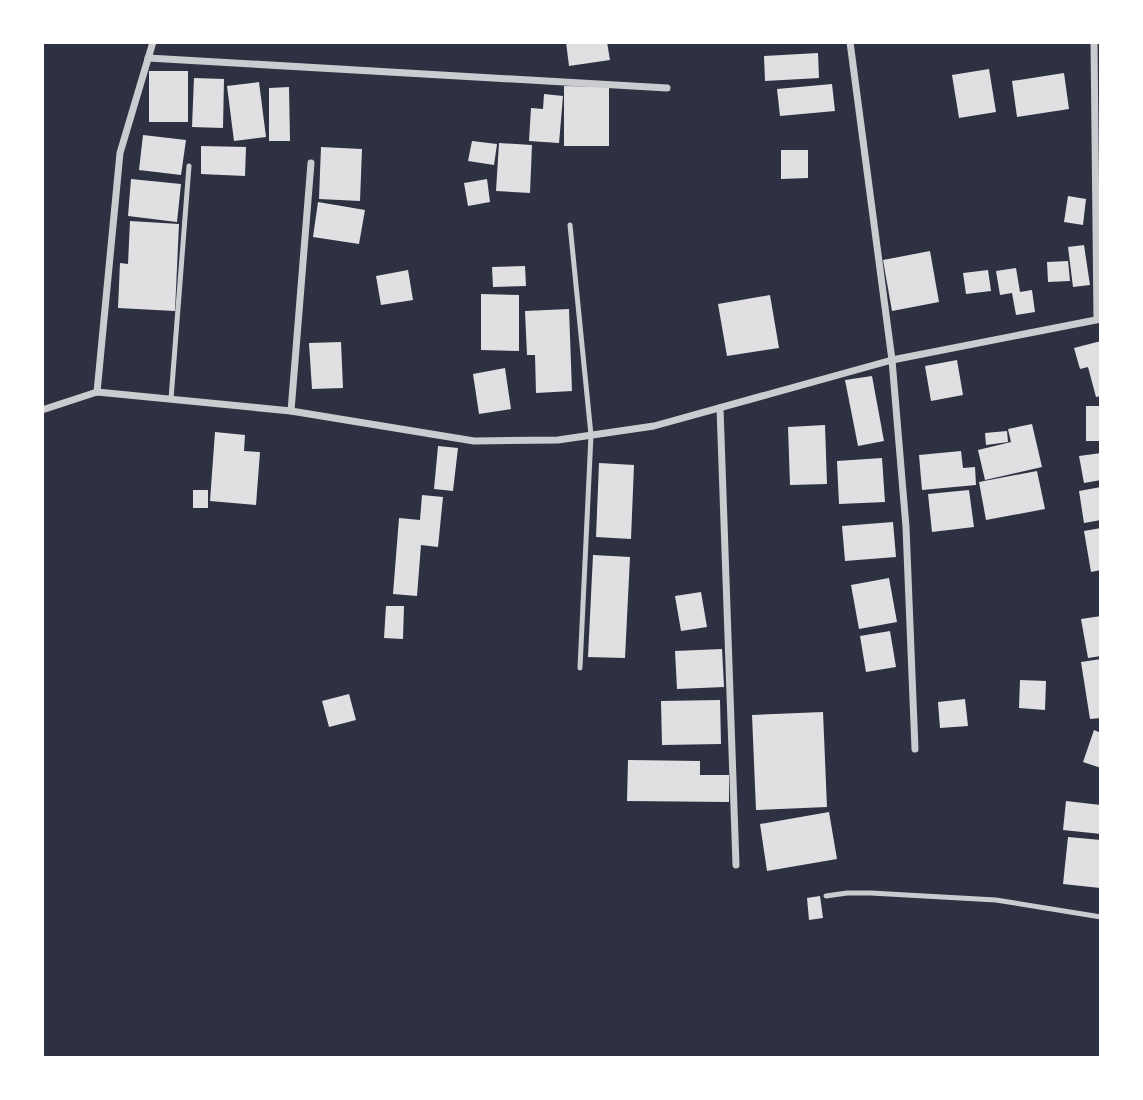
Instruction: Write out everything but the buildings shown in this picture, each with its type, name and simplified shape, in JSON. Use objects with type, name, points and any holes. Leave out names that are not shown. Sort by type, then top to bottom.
[{"type":"street","points":[[97,392],[120,153],[153,42]]},
{"type":"street","points":[[850,42],[892,360],[906,527],[915,749]]},
{"type":"street","points":[[42,410],[97,392],[291,411],[474,440],[558,440],[654,426],[892,360],[1099,319],[1094,42]]},
{"type":"street","points":[[148,58],[667,88]]},
{"type":"street","points":[[291,411],[311,163]]},
{"type":"street","points":[[720,408],[736,865]]},
{"type":"lane","points":[[172,399],[189,166]]},
{"type":"lane","points":[[570,225],[591,435],[580,668]]},
{"type":"lane","points":[[826,896],[871,893],[996,900],[1101,917]]}]
